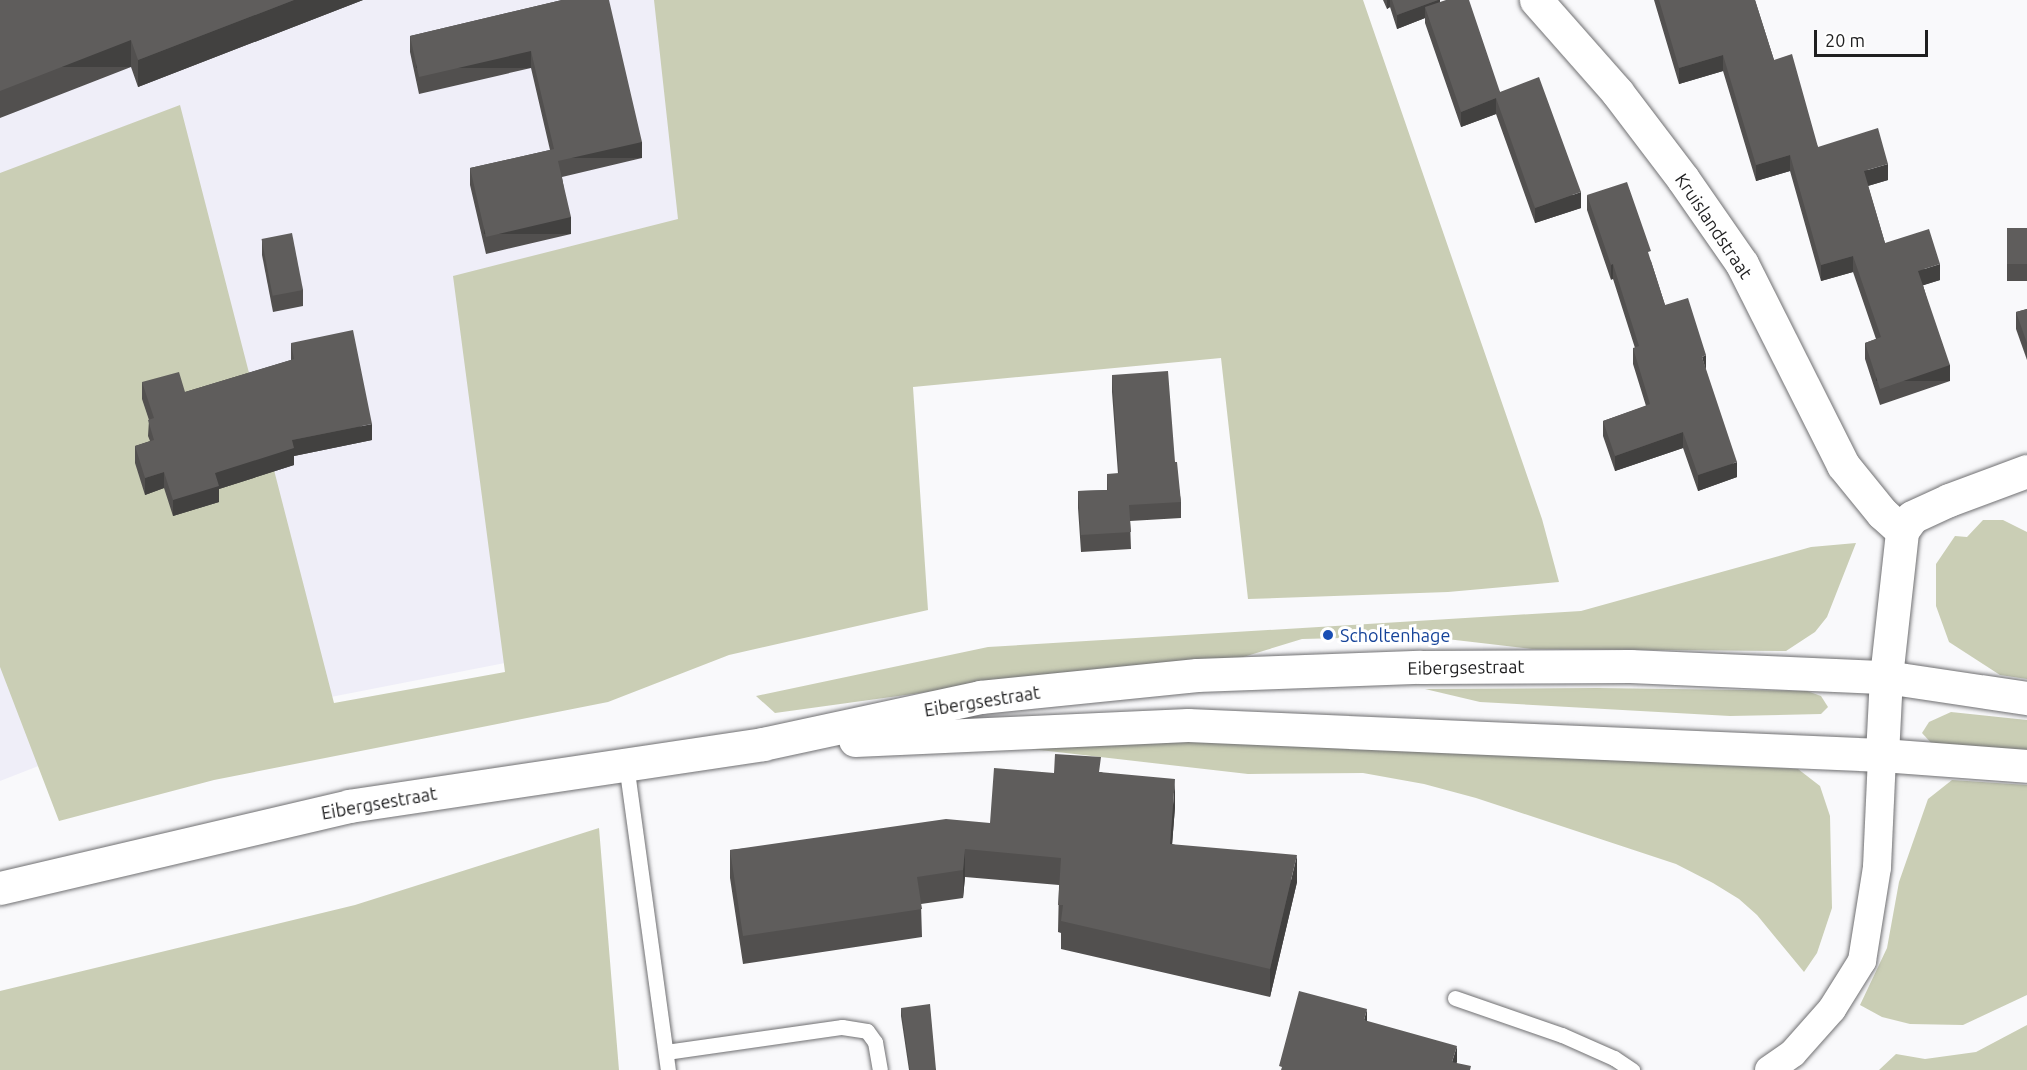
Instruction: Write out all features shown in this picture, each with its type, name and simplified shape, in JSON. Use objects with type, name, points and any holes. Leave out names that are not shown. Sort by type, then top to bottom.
[{"type":"main road","name":"Kruislandstraat","points":[[1536,0],[1617,92],[1690,188],[1742,264],[1843,465],[1882,513],[1902,531]]},
{"type":"main road","points":[[1882,755],[1886,677],[1902,531],[1912,518],[1949,500],[2027,471]]},
{"type":"main road","name":"Eibergsestraat","points":[[0,888],[349,806],[763,744],[980,697],[1197,675],[1420,667],[1630,666],[1886,677],[2027,698]]},
{"type":"main road","name":"Eibergsestraat","points":[[763,744],[1188,725],[1882,755],[2027,766]]},
{"type":"street","points":[[1769,1070],[1793,1053],[1832,1009],[1862,961],[1877,867],[1882,755]]},
{"type":"lane","points":[[626,764],[668,1070]]},
{"type":"lane","points":[[1455,998],[1562,1035],[1614,1058],[1632,1070]]},
{"type":"lane","points":[[666,1052],[843,1027],[867,1032],[875,1042],[880,1070]]},
{"type":"shaded area","points":[[0,0],[701,0],[756,614],[100,742],[0,781]]},
{"type":"green space","points":[[654,0],[1363,0],[1542,519],[1559,582],[1448,592],[1248,599],[1221,358],[913,387],[928,610],[729,655],[608,702],[214,780],[59,821],[0,667],[0,173],[180,105],[334,703],[505,672],[453,276],[678,219]]},
{"type":"green space","points":[[1983,520],[2003,520],[2027,532],[2027,679],[2000,675],[1949,642],[1936,606],[1936,564],[1955,536],[1967,537]]},
{"type":"green space","points":[[1856,543],[1827,617],[1815,632],[1786,651],[1532,649],[1421,636],[1302,639],[1227,662],[1072,672],[775,713],[756,696],[988,647],[1581,611],[1811,547]]},
{"type":"green space","points":[[1598,688],[1807,691],[1821,696],[1828,707],[1821,714],[1730,716],[1480,702],[1425,689]]},
{"type":"green space","points":[[1951,712],[2027,720],[2027,751],[1933,745],[1922,733],[1929,722]]},
{"type":"green space","points":[[1121,740],[1244,742],[1798,769],[1820,786],[1830,816],[1832,908],[1817,953],[1804,972],[1757,915],[1739,899],[1713,883],[1676,864],[1476,798],[1424,784],[1363,773],[1248,774],[1013,747]]},
{"type":"green space","points":[[1952,780],[2027,785],[2027,995],[1963,1025],[1910,1024],[1882,1017],[1860,1005],[1887,948],[1899,882],[1928,799]]},
{"type":"green space","points":[[599,828],[619,1070],[0,1070],[0,991],[355,905]]},
{"type":"green space","points":[[2027,1025],[2027,1070],[1879,1070],[1896,1054],[1925,1059],[1976,1052]]},
{"type":"building","points":[[0,0],[294,0],[138,60],[131,40],[0,91]]},
{"type":"building","points":[[562,0],[609,0],[642,142],[558,161],[571,217],[486,237],[470,168],[554,149],[531,51],[419,77],[410,36]]},
{"type":"building","points":[[1392,0],[1438,0],[1397,15]]},
{"type":"building","points":[[1446,0],[1469,0],[1500,92],[1539,77],[1581,192],[1535,208],[1496,98],[1461,112],[1425,7]]},
{"type":"building","points":[[1659,0],[1755,0],[1774,60],[1792,54],[1818,147],[1878,128],[1888,164],[1864,171],[1885,243],[1929,229],[1940,264],[1918,271],[1950,365],[1880,389],[1865,343],[1881,337],[1853,256],[1821,265],[1790,155],[1756,165],[1723,55],[1679,68]]},
{"type":"building","points":[[1627,182],[1651,251],[1648,252],[1665,305],[1688,298],[1706,355],[1702,357],[1737,462],[1698,475],[1683,432],[1615,456],[1603,421],[1650,404],[1633,348],[1639,346],[1613,264],[1611,265],[1587,195]]},
{"type":"building","points":[[2007,228],[2027,228],[2027,264],[2007,264]]},
{"type":"building","points":[[292,233],[303,290],[273,296],[262,239]]},
{"type":"building","points":[[2027,309],[2027,343],[2016,312]]},
{"type":"building","points":[[353,330],[372,424],[292,440],[294,448],[215,473],[219,486],[173,500],[164,472],[145,478],[135,446],[154,440],[148,420],[154,418],[142,382],[179,372],[185,392],[294,359],[291,343]]},
{"type":"building","points":[[1168,371],[1175,462],[1177,462],[1181,502],[1129,505],[1131,532],[1081,535],[1078,491],[1108,490],[1107,474],[1119,473],[1112,375]]},
{"type":"building","points":[[1055,754],[1101,757],[1099,772],[1175,779],[1170,844],[1297,855],[1270,969],[1061,921],[1063,905],[1058,905],[1061,858],[965,849],[963,870],[917,877],[922,909],[743,936],[730,850],[946,819],[990,823],[994,768],[1054,773]]},
{"type":"building","points":[[1299,991],[1367,1009],[1364,1020],[1457,1046],[1452,1062],[1471,1066],[1470,1070],[1281,1070],[1282,1067],[1279,1066]]},
{"type":"building","points":[[930,1004],[936,1070],[910,1070],[901,1008]]},
{"type":"place","name":"Scholtenhage","points":[[1328,635]]}]
